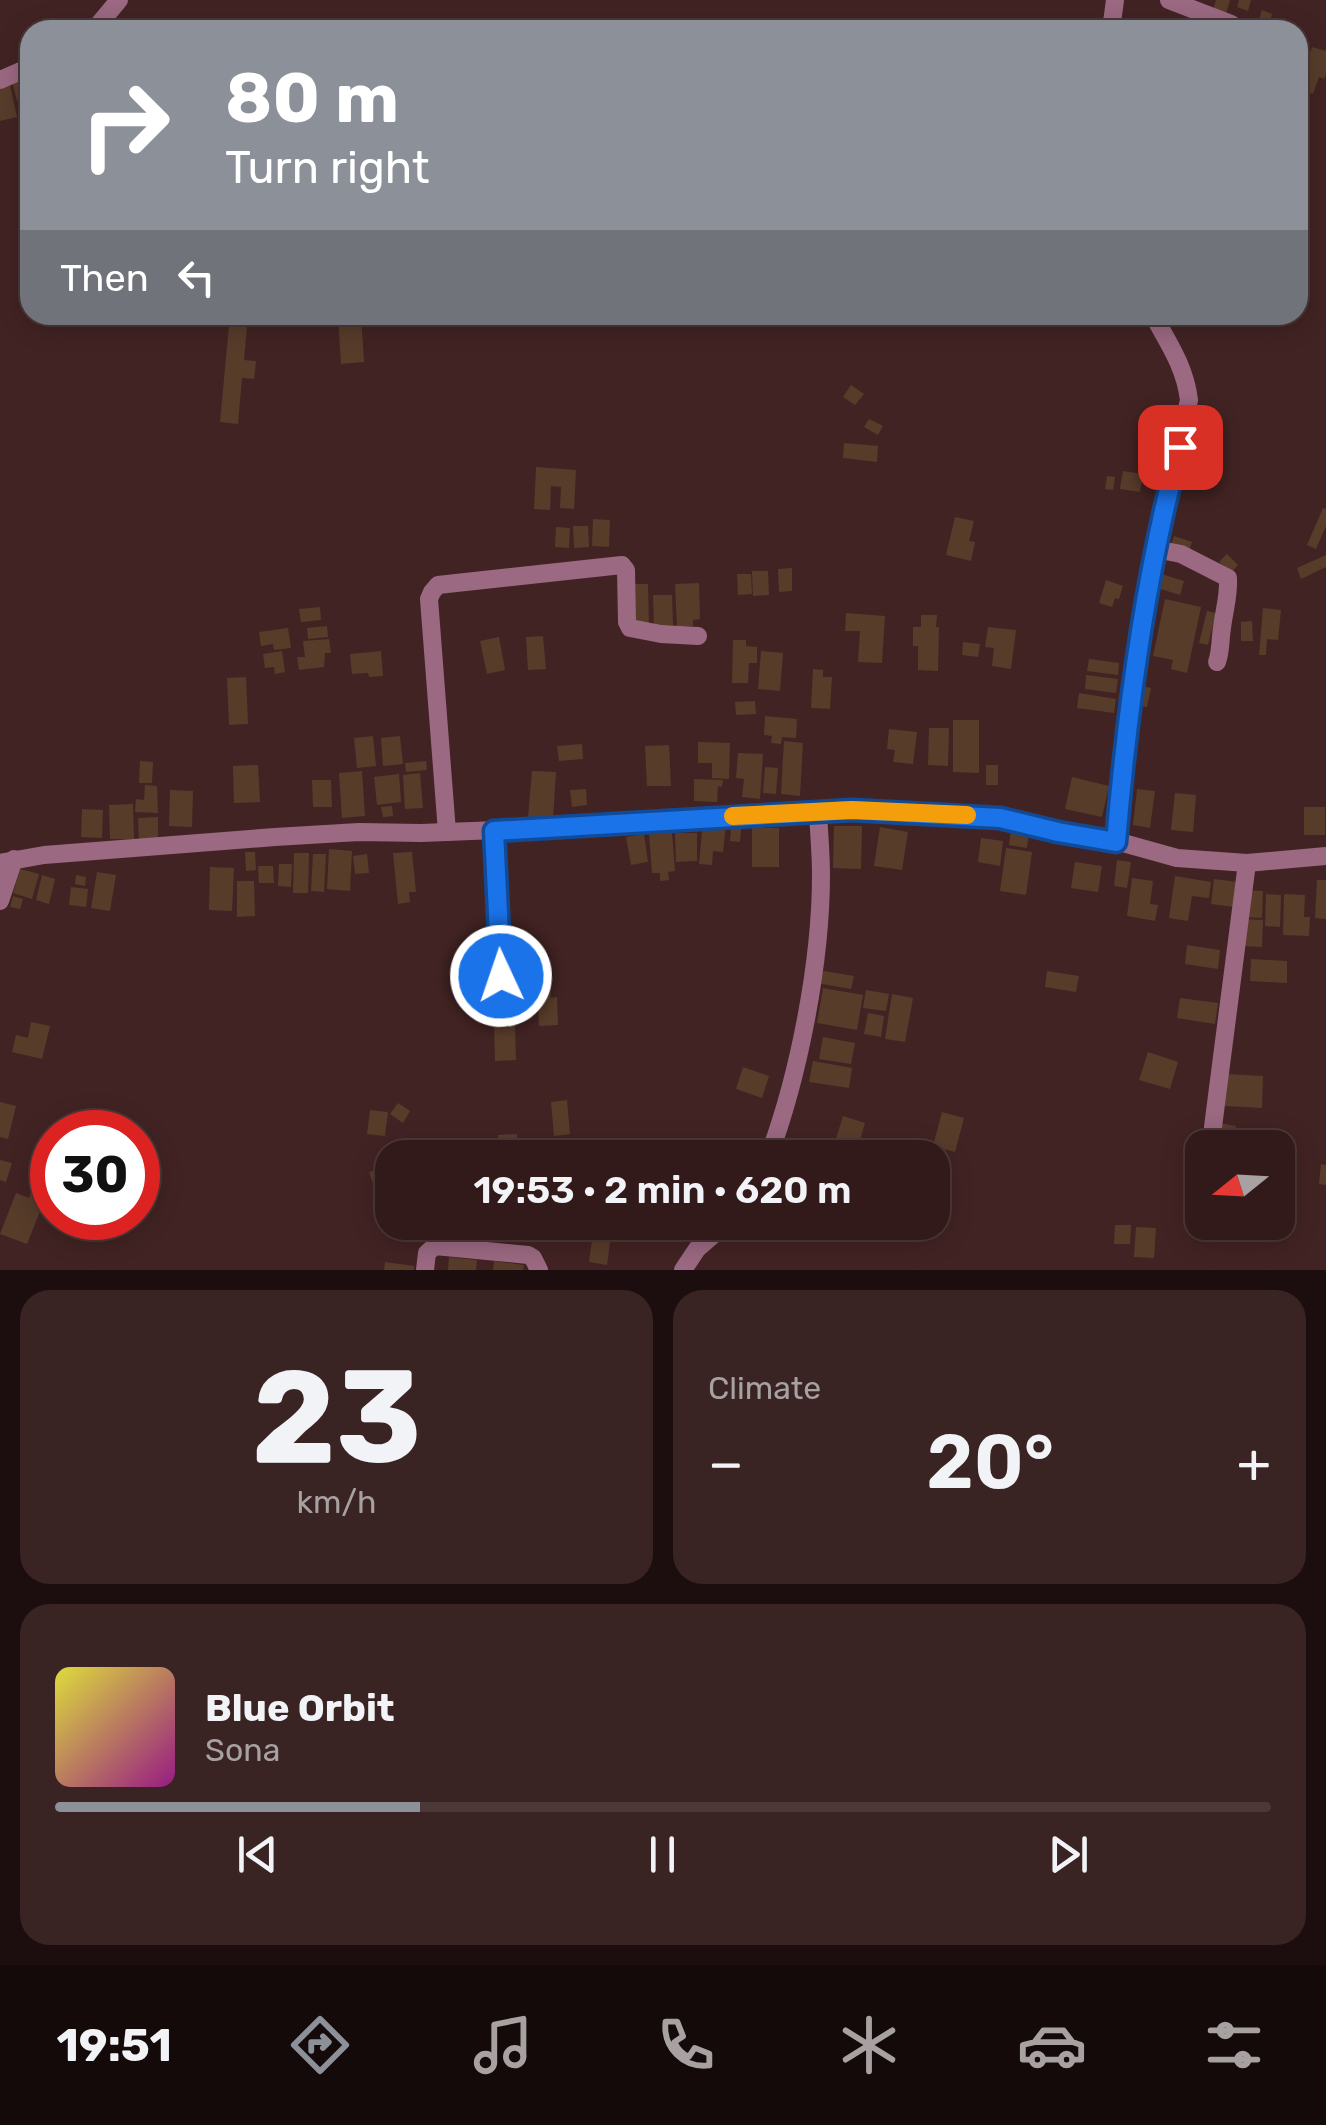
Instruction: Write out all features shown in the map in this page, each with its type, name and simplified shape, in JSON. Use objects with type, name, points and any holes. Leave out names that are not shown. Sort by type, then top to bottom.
[{"type":"street","points":[[102,20],[119,0]]},
{"type":"street","points":[[1169,0],[1221,20]]},
{"type":"street","points":[[1116,842],[1129,723],[1156,549],[1189,400],[1178,356],[1159,325]]},
{"type":"street","points":[[1156,549],[1182,554],[1228,578],[1217,662]]},
{"type":"street","points":[[447,832],[429,599],[438,585],[622,565],[626,570],[630,628],[698,636]]},
{"type":"street","points":[[0,900],[7,861],[44,854],[360,832],[494,831],[852,810],[1000,818],[1178,858],[1247,862],[1326,856]]},
{"type":"street","points":[[775,1140],[799,1050],[818,930],[818,812]]},
{"type":"street","points":[[494,831],[503,1012]]},
{"type":"street","points":[[1212,1127],[1247,862]]},
{"type":"street","points":[[683,1270],[707,1240]]},
{"type":"street","points":[[425,1270],[427,1253],[435,1246],[528,1256],[534,1258],[539,1270]]},
{"type":"building","points":[[1216,0],[1230,0],[1225,17],[1212,13]]},
{"type":"building","points":[[1239,0],[1251,0],[1248,11],[1237,7]]},
{"type":"building","points":[[1262,10],[1272,14],[1270,20],[1259,20]]},
{"type":"building","points":[[1312,47],[1326,51],[1326,74],[1324,79],[1319,77],[1313,94],[1308,92]]},
{"type":"building","points":[[20,79],[20,100],[17,101],[12,81]]},
{"type":"building","points":[[10,85],[17,117],[0,121],[0,88]]},
{"type":"building","points":[[229,325],[247,325],[244,360],[256,361],[254,379],[242,378],[238,424],[220,422]]},
{"type":"building","points":[[339,325],[362,325],[364,362],[341,364]]},
{"type":"building","points":[[851,385],[864,394],[855,405],[843,397]]},
{"type":"building","points":[[869,419],[883,426],[878,435],[864,427]]},
{"type":"building","points":[[1161,421],[1171,423],[1166,442],[1157,439]]},
{"type":"building","points":[[844,443],[878,446],[877,462],[843,458]]},
{"type":"building","points":[[1140,449],[1164,453],[1162,464],[1138,460]]},
{"type":"building","points":[[536,467],[576,470],[574,509],[560,508],[561,487],[551,486],[550,510],[534,509]]},
{"type":"building","points":[[1123,471],[1143,474],[1140,492],[1120,489]]},
{"type":"building","points":[[1107,476],[1115,477],[1113,490],[1105,489]]},
{"type":"building","points":[[1323,508],[1326,526],[1316,549],[1307,545]]},
{"type":"building","points":[[955,517],[974,521],[969,541],[975,542],[971,561],[946,555]]},
{"type":"building","points":[[593,519],[610,520],[609,547],[592,546]]},
{"type":"building","points":[[573,526],[588,526],[589,547],[574,548]]},
{"type":"building","points":[[556,527],[570,528],[569,548],[555,547]]},
{"type":"building","points":[[1174,536],[1192,542],[1189,551],[1171,545]]},
{"type":"building","points":[[1227,554],[1238,565],[1231,573],[1219,562]]},
{"type":"building","points":[[1326,555],[1326,567],[1301,579],[1297,568]]},
{"type":"building","points":[[792,568],[792,591],[779,592],[778,569]]},
{"type":"building","points":[[752,571],[768,571],[769,595],[753,596]]},
{"type":"building","points":[[1158,573],[1184,581],[1180,595],[1154,587]]},
{"type":"building","points":[[737,574],[751,574],[752,594],[738,595]]},
{"type":"building","points":[[1106,580],[1123,586],[1112,607],[1099,603]]},
{"type":"building","points":[[699,583],[700,619],[693,620],[693,626],[677,627],[675,584]]},
{"type":"building","points":[[629,584],[648,584],[649,626],[630,626]]},
{"type":"building","points":[[653,595],[672,595],[673,625],[654,626]]},
{"type":"building","points":[[1165,599],[1201,607],[1187,673],[1171,669],[1173,660],[1153,656]]},
{"type":"building","points":[[320,607],[321,620],[301,622],[299,609]]},
{"type":"building","points":[[1263,608],[1281,610],[1278,640],[1267,639],[1266,655],[1259,655]]},
{"type":"building","points":[[1207,611],[1216,613],[1208,645],[1199,643]]},
{"type":"building","points":[[846,613],[885,616],[882,663],[858,662],[860,631],[845,631]]},
{"type":"building","points":[[921,615],[937,615],[938,671],[918,670],[913,627],[921,627]]},
{"type":"building","points":[[1252,621],[1253,641],[1241,641],[1241,622]]},
{"type":"building","points":[[327,626],[328,637],[308,639],[307,628]]},
{"type":"building","points":[[988,627],[1016,630],[1011,669],[992,666],[994,648],[985,647]]},
{"type":"building","points":[[288,628],[291,648],[274,650],[273,644],[261,646],[259,632]]},
{"type":"building","points":[[543,636],[546,669],[528,670],[526,637]]},
{"type":"building","points":[[499,637],[505,670],[487,674],[480,641]]},
{"type":"building","points":[[329,639],[331,653],[325,653],[324,667],[299,670],[297,657],[305,657],[303,641]]},
{"type":"building","points":[[733,640],[746,640],[746,646],[757,647],[757,663],[749,663],[748,683],[732,683]]},
{"type":"building","points":[[963,642],[980,644],[978,657],[962,655]]},
{"type":"building","points":[[282,651],[285,672],[275,674],[274,667],[265,668],[263,654]]},
{"type":"building","points":[[381,651],[383,676],[352,674],[350,654]]},
{"type":"building","points":[[761,651],[783,653],[780,691],[758,689]]},
{"type":"building","points":[[1089,659],[1119,663],[1118,675],[1087,671]]},
{"type":"building","points":[[813,669],[823,670],[823,677],[832,677],[830,709],[811,708]]},
{"type":"building","points":[[1086,675],[1118,679],[1116,693],[1085,689]]},
{"type":"building","points":[[246,677],[248,724],[229,725],[227,678]]},
{"type":"building","points":[[1141,686],[1151,688],[1147,707],[1137,706]]},
{"type":"building","points":[[1079,693],[1116,699],[1114,713],[1077,708]]},
{"type":"building","points":[[755,701],[756,714],[736,715],[735,702]]},
{"type":"building","points":[[765,716],[797,719],[796,738],[782,737],[781,744],[771,743],[772,736],[764,735]]},
{"type":"building","points":[[953,720],[979,720],[979,773],[953,772]]},
{"type":"building","points":[[929,728],[949,728],[948,766],[928,765]]},
{"type":"building","points":[[889,729],[917,732],[913,764],[893,762],[895,750],[887,749]]},
{"type":"building","points":[[373,736],[376,766],[357,768],[354,738]]},
{"type":"building","points":[[400,736],[403,764],[383,766],[381,738]]},
{"type":"building","points":[[784,741],[803,743],[800,796],[781,794]]},
{"type":"building","points":[[698,742],[730,743],[729,779],[712,778],[712,763],[698,763]]},
{"type":"building","points":[[582,744],[583,759],[559,761],[557,746]]},
{"type":"building","points":[[669,745],[671,786],[647,786],[645,746]]},
{"type":"building","points":[[738,753],[763,754],[760,799],[742,797],[744,779],[736,778]]},
{"type":"building","points":[[140,761],[153,762],[152,783],[139,783]]},
{"type":"building","points":[[426,761],[427,770],[406,772],[405,763]]},
{"type":"building","points":[[258,765],[260,802],[234,803],[233,766]]},
{"type":"building","points":[[986,765],[998,765],[998,785],[986,785]]},
{"type":"building","points":[[765,767],[778,768],[776,794],[763,793]]},
{"type":"building","points":[[362,771],[365,816],[342,818],[339,773]]},
{"type":"building","points":[[532,771],[556,772],[553,818],[528,817]]},
{"type":"building","points":[[420,773],[423,808],[405,809],[403,775]]},
{"type":"building","points":[[399,774],[401,802],[377,805],[374,777]]},
{"type":"building","points":[[1072,777],[1109,786],[1102,817],[1065,809]]},
{"type":"building","points":[[694,779],[723,780],[722,787],[718,786],[717,802],[694,801]]},
{"type":"building","points":[[312,780],[331,780],[332,807],[313,807]]},
{"type":"building","points":[[145,785],[157,786],[158,813],[135,812],[136,799],[144,800]]},
{"type":"building","points":[[586,789],[587,805],[572,807],[570,790]]},
{"type":"building","points":[[1137,789],[1155,791],[1150,828],[1133,825]]},
{"type":"building","points":[[170,790],[193,791],[192,827],[169,826]]},
{"type":"building","points":[[1175,793],[1196,795],[1193,832],[1171,830]]},
{"type":"building","points":[[133,804],[134,839],[110,839],[109,805]]},
{"type":"building","points":[[392,806],[393,816],[383,817],[381,807]]},
{"type":"building","points":[[1304,807],[1325,807],[1325,835],[1304,835]]},
{"type":"building","points":[[82,809],[103,810],[102,838],[81,837]]},
{"type":"building","points":[[158,817],[158,839],[139,840],[138,818]]},
{"type":"building","points":[[703,822],[726,824],[723,852],[713,851],[712,865],[699,864]]},
{"type":"building","points":[[834,826],[862,826],[861,869],[833,868]]},
{"type":"building","points":[[880,827],[908,832],[902,870],[874,866]]},
{"type":"building","points":[[731,828],[741,829],[740,842],[730,841]]},
{"type":"building","points":[[752,828],[779,828],[779,867],[752,867]]},
{"type":"building","points":[[1011,829],[1029,831],[1027,848],[1009,845]]},
{"type":"building","points":[[672,832],[675,871],[668,872],[669,880],[660,881],[660,873],[652,873],[649,834]]},
{"type":"building","points":[[675,833],[697,833],[697,861],[676,862]]},
{"type":"building","points":[[644,834],[648,862],[631,865],[626,837]]},
{"type":"building","points":[[981,838],[1003,841],[1000,866],[978,862]]},
{"type":"building","points":[[1006,848],[1032,852],[1026,895],[1000,891]]},
{"type":"building","points":[[329,849],[352,851],[350,891],[327,889]]},
{"type":"building","points":[[245,852],[255,852],[256,870],[246,871]]},
{"type":"building","points":[[412,852],[416,892],[409,892],[410,902],[398,904],[393,853]]},
{"type":"building","points":[[294,853],[309,853],[308,893],[293,893]]},
{"type":"building","points":[[313,854],[326,854],[324,892],[311,891]]},
{"type":"building","points":[[367,854],[369,873],[355,874],[353,856]]},
{"type":"building","points":[[1117,860],[1131,862],[1127,888],[1114,886]]},
{"type":"building","points":[[1075,862],[1102,866],[1098,892],[1071,888]]},
{"type":"building","points":[[279,864],[292,864],[291,887],[278,886]]},
{"type":"building","points":[[258,866],[273,866],[274,883],[259,883]]},
{"type":"building","points":[[210,867],[234,868],[232,911],[209,910]]},
{"type":"building","points":[[20,869],[39,874],[32,899],[13,893]]},
{"type":"building","points":[[97,872],[116,875],[110,911],[91,908]]},
{"type":"building","points":[[42,875],[55,879],[49,904],[36,900]]},
{"type":"building","points":[[76,875],[86,877],[85,886],[75,884]]},
{"type":"building","points":[[1175,876],[1211,882],[1209,898],[1192,896],[1188,921],[1169,918]]},
{"type":"building","points":[[1132,878],[1153,881],[1150,904],[1158,905],[1155,921],[1127,916]]},
{"type":"building","points":[[1214,879],[1237,882],[1234,907],[1211,904]]},
{"type":"building","points":[[1317,880],[1326,880],[1326,919],[1315,918]]},
{"type":"building","points":[[237,881],[254,881],[255,916],[237,917]]},
{"type":"building","points":[[71,887],[88,889],[86,907],[69,905]]},
{"type":"building","points":[[1244,890],[1263,891],[1262,918],[1243,917]]},
{"type":"building","points":[[1266,894],[1281,895],[1280,927],[1265,926]]},
{"type":"building","points":[[1284,894],[1305,895],[1304,917],[1310,917],[1309,936],[1283,935]]},
{"type":"building","points":[[13,896],[23,899],[20,909],[10,907]]},
{"type":"building","points":[[1243,919],[1263,920],[1262,947],[1241,946]]},
{"type":"building","points":[[1187,945],[1220,950],[1218,969],[1185,964]]},
{"type":"building","points":[[1251,959],[1287,961],[1287,983],[1250,981]]},
{"type":"building","points":[[818,970],[854,976],[851,989],[816,983]]},
{"type":"building","points":[[1047,971],[1079,976],[1076,992],[1045,987]]},
{"type":"building","points":[[522,976],[524,1017],[508,1018],[505,977]]},
{"type":"building","points":[[551,986],[551,998],[557,997],[558,1025],[539,1026],[537,987]]},
{"type":"building","points":[[823,988],[863,995],[857,1030],[817,1023]]},
{"type":"building","points":[[866,990],[889,994],[886,1011],[863,1008]]},
{"type":"building","points":[[892,994],[913,998],[905,1042],[885,1039]]},
{"type":"building","points":[[1180,998],[1218,1003],[1215,1024],[1177,1018]]},
{"type":"building","points":[[868,1013],[884,1016],[881,1037],[864,1034]]},
{"type":"building","points":[[31,1022],[50,1026],[42,1059],[12,1052],[16,1035],[28,1038]]},
{"type":"building","points":[[515,1025],[516,1060],[495,1061],[494,1026]]},
{"type":"building","points":[[823,1037],[855,1043],[851,1064],[819,1059]]},
{"type":"building","points":[[1148,1052],[1178,1062],[1170,1089],[1139,1080]]},
{"type":"building","points":[[813,1061],[852,1068],[849,1088],[809,1082]]},
{"type":"building","points":[[743,1067],[769,1076],[762,1098],[736,1089]]},
{"type":"building","points":[[1226,1074],[1263,1076],[1262,1108],[1225,1106]]},
{"type":"building","points":[[567,1100],[570,1134],[554,1136],[551,1102]]},
{"type":"building","points":[[0,1102],[16,1106],[8,1139],[0,1137]]},
{"type":"building","points":[[398,1103],[410,1111],[403,1123],[390,1114]]},
{"type":"building","points":[[370,1110],[388,1112],[385,1136],[367,1134]]},
{"type":"building","points":[[942,1112],[964,1118],[955,1152],[950,1151],[950,1140],[935,1140]]},
{"type":"building","points":[[843,1116],[865,1123],[860,1140],[836,1140]]},
{"type":"building","points":[[1219,1123],[1236,1126],[1235,1130],[1218,1130]]},
{"type":"building","points":[[517,1134],[517,1140],[498,1140],[498,1135]]},
{"type":"building","points":[[0,1160],[12,1163],[6,1182],[0,1180]]},
{"type":"building","points":[[1321,1164],[1326,1165],[1326,1185],[1319,1184]]},
{"type":"building","points":[[16,1193],[29,1198],[30,1195],[27,1244],[0,1234]]},
{"type":"building","points":[[1115,1225],[1131,1225],[1130,1244],[1114,1244]]},
{"type":"building","points":[[1136,1227],[1156,1228],[1154,1258],[1134,1257]]},
{"type":"building","points":[[592,1240],[610,1240],[607,1265],[589,1262]]},
{"type":"building","points":[[449,1257],[477,1260],[476,1270],[448,1270]]},
{"type":"building","points":[[494,1261],[524,1265],[523,1270],[493,1270]]},
{"type":"building","points":[[385,1262],[414,1266],[414,1270],[384,1270]]},
{"type":"slow traffic","points":[[733,816],[852,810],[967,815]]},
{"type":"route","points":[[501,976],[494,831],[852,810],[1000,818],[1116,842],[1138,654],[1156,549],[1180,447]]}]
